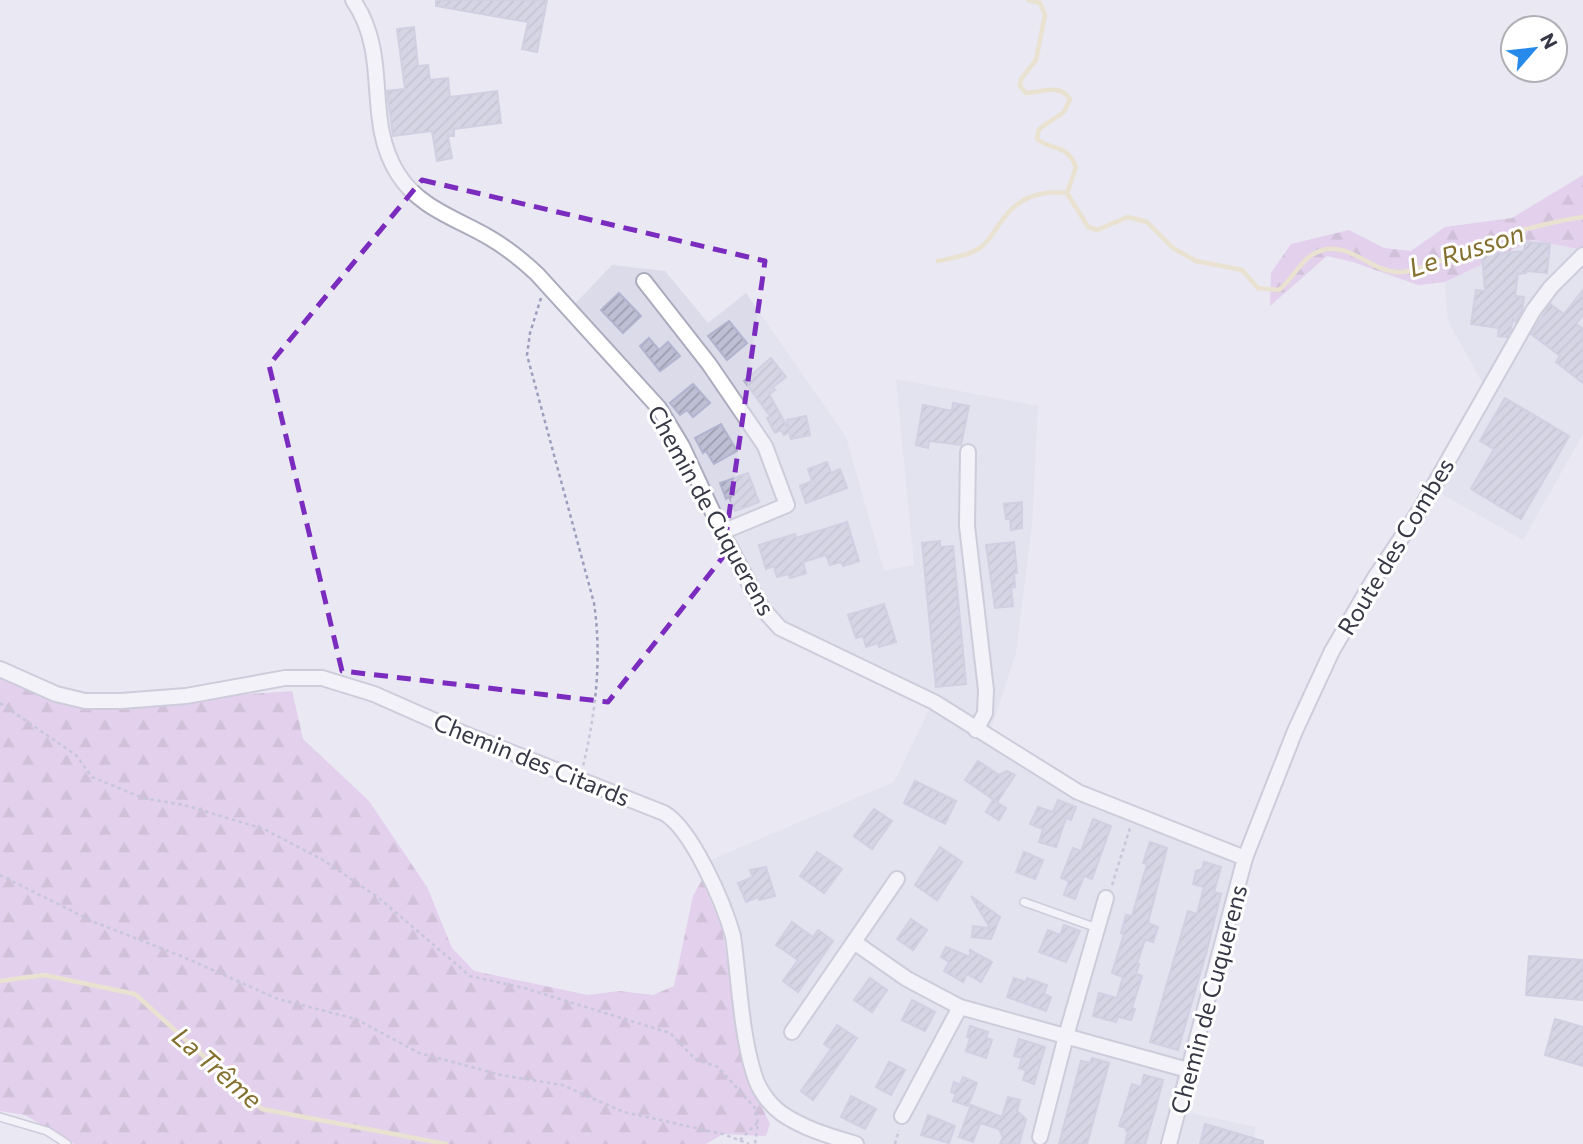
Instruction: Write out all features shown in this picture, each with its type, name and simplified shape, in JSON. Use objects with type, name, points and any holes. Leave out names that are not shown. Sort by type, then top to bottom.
[{"type":"street","name":"Chemin de Cuquerens","points":[[353,0],[372,39],[381,136],[398,175],[427,204],[489,237],[516,255],[659,408],[682,446],[722,532],[762,608],[779,628],[933,702],[1078,792],[1245,858],[1188,1070],[1180,1111],[1169,1144]]},
{"type":"street","name":"Route des Combes","points":[[1245,858],[1295,731],[1332,651],[1419,510],[1533,311],[1551,287],[1583,255]]},
{"type":"street","points":[[643,281],[709,363],[765,446],[787,505],[722,532]]},
{"type":"street","points":[[968,453],[967,526],[986,691],[985,713],[976,730]]},
{"type":"street","name":"Chemin des Citards","points":[[0,669],[56,694],[86,701],[186,695],[285,678],[323,678],[374,694],[573,778],[664,813],[683,830],[728,918],[747,1043],[753,1073],[759,1087],[779,1112],[803,1127],[856,1144]]},
{"type":"street","points":[[792,1032],[897,879]]},
{"type":"street","points":[[1040,1137],[1106,898]]},
{"type":"street","points":[[854,942],[907,979],[960,1007],[1188,1070]]},
{"type":"street","points":[[902,1116],[960,1007]]},
{"type":"lane","points":[[1024,902],[1097,928]]},
{"type":"lane","points":[[0,1117],[47,1131],[67,1144]]},
{"type":"path","points":[[547,286],[535,312],[527,355],[594,603],[598,631],[598,683],[590,736],[583,766],[573,778]]},
{"type":"path","points":[[0,703],[76,755],[92,777],[143,798],[184,805],[264,829],[323,860],[379,898],[470,976],[524,988],[670,1033],[695,1059],[718,1067],[755,1108],[758,1123],[755,1144]]},
{"type":"path","points":[[1106,898],[1116,877],[1134,814]]},
{"type":"path","points":[[0,874],[93,922],[181,956],[278,999],[356,1019],[419,1054],[501,1075],[562,1085],[624,1112],[723,1134],[749,1144]]},
{"type":"path","points":[[740,1140],[758,1123]]},
{"type":"highlighted area","points":[[422,180],[765,261],[723,557],[608,702],[342,671],[269,365]]},
{"type":"shaded area","points":[[1533,240],[1578,249],[1583,246],[1583,434],[1523,540],[1427,486],[1487,391],[1448,321],[1445,282]]},
{"type":"shaded area","points":[[612,265],[665,271],[708,323],[746,293],[846,437],[884,571],[914,565],[896,379],[1038,406],[1032,525],[1016,653],[988,738],[1047,775],[1245,858],[1180,1111],[1256,1127],[1252,1144],[856,1144],[803,1127],[755,1079],[728,918],[701,864],[894,782],[933,702],[780,628],[682,446],[569,310]]},
{"type":"green space","points":[[1583,175],[1583,246],[1578,249],[1533,240],[1445,282],[1418,285],[1353,262],[1327,256],[1270,306],[1271,273],[1291,244],[1349,230],[1384,248],[1411,251],[1445,227],[1512,218]]},
{"type":"green space","points":[[0,674],[98,705],[292,691],[303,739],[369,801],[427,887],[452,948],[474,971],[588,995],[619,991],[653,995],[674,986],[693,896],[702,880],[722,928],[744,1069],[770,1124],[766,1136],[723,1134],[706,1144],[74,1144],[25,1115],[0,1111]]},
{"type":"building","points":[[436,0],[547,0],[537,52],[522,49],[528,22],[436,6]]},
{"type":"building","points":[[414,27],[418,66],[428,65],[430,80],[448,78],[450,97],[497,91],[501,123],[454,129],[454,136],[448,136],[452,158],[437,161],[432,131],[393,136],[387,91],[405,89],[397,29]]},
{"type":"building","points":[[1525,242],[1550,244],[1547,273],[1526,271],[1518,274],[1515,296],[1524,297],[1522,311],[1516,322],[1513,319],[1507,337],[1498,336],[1499,328],[1471,324],[1476,290],[1485,291],[1482,255],[1524,251]]},
{"type":"building","points":[[1583,290],[1583,315],[1576,324],[1583,329],[1583,383],[1556,362],[1560,356],[1531,334],[1550,304],[1564,314]]},
{"type":"building","points":[[619,293],[641,316],[623,333],[601,310]]},
{"type":"building","points":[[729,321],[747,343],[727,360],[708,336]]},
{"type":"building","points":[[649,338],[659,350],[668,342],[680,356],[660,371],[640,346]]},
{"type":"building","points":[[771,358],[786,377],[773,387],[775,390],[769,394],[789,430],[787,420],[806,416],[810,435],[791,439],[789,432],[784,435],[781,430],[775,433],[767,418],[770,416],[744,381]]},
{"type":"building","points":[[693,384],[710,403],[693,417],[687,410],[680,415],[670,403]]},
{"type":"building","points":[[1505,398],[1569,436],[1521,519],[1471,489],[1494,449],[1480,441]]},
{"type":"building","points":[[953,403],[969,406],[961,445],[929,441],[928,448],[916,445],[923,405],[952,411]]},
{"type":"building","points":[[721,424],[737,451],[714,464],[706,451],[703,453],[695,438]]},
{"type":"building","points":[[827,462],[831,473],[840,469],[847,488],[806,503],[800,486],[812,481],[808,469]]},
{"type":"building","points":[[748,473],[759,502],[735,511],[729,497],[726,499],[720,483]]},
{"type":"building","points":[[1022,502],[1022,528],[1011,530],[1004,504]]},
{"type":"building","points":[[847,522],[859,561],[843,566],[841,562],[830,565],[826,555],[803,562],[806,573],[790,578],[788,574],[777,577],[774,566],[766,569],[759,545],[795,534],[796,538]]},
{"type":"building","points":[[940,541],[940,547],[953,546],[966,684],[936,687],[922,543]]},
{"type":"building","points":[[1014,542],[1017,573],[1014,573],[1015,587],[1011,588],[1013,606],[995,608],[986,545]]},
{"type":"building","points":[[884,604],[896,642],[879,647],[878,643],[866,647],[863,636],[856,638],[848,615]]},
{"type":"building","points":[[978,761],[999,775],[1007,771],[1015,775],[997,802],[965,780]]},
{"type":"building","points":[[915,781],[956,801],[945,824],[904,803]]},
{"type":"building","points":[[993,800],[1006,808],[999,820],[986,812]]},
{"type":"building","points":[[1058,800],[1076,807],[1071,820],[1066,818],[1056,847],[1039,842],[1043,829],[1030,824],[1038,807],[1053,812]]},
{"type":"building","points":[[874,809],[892,821],[872,849],[854,836]]},
{"type":"building","points":[[1093,819],[1111,826],[1092,879],[1084,876],[1075,899],[1064,895],[1069,881],[1061,878],[1073,848],[1081,851]]},
{"type":"building","points":[[1150,842],[1167,848],[1148,923],[1158,927],[1153,942],[1145,940],[1137,963],[1136,974],[1142,976],[1131,1020],[1118,1017],[1116,1022],[1093,1016],[1099,993],[1117,998],[1123,977],[1112,973],[1124,934],[1121,933],[1126,915],[1132,916],[1147,864],[1143,863]]},
{"type":"building","points":[[940,847],[962,862],[937,900],[915,885]]},
{"type":"building","points":[[817,852],[842,869],[824,893],[800,876]]},
{"type":"building","points":[[1024,852],[1043,860],[1035,879],[1016,872]]},
{"type":"building","points":[[1204,862],[1221,867],[1214,892],[1221,894],[1178,1050],[1150,1042],[1188,911],[1197,914],[1204,887],[1193,884],[1196,871],[1202,869]]},
{"type":"building","points":[[766,867],[775,896],[759,900],[758,897],[746,902],[738,883],[753,877],[750,870]]},
{"type":"building","points":[[971,896],[1000,917],[991,939],[972,937],[973,926],[990,928]]},
{"type":"building","points":[[911,919],[927,930],[913,950],[897,939]]},
{"type":"building","points":[[792,922],[813,937],[818,930],[833,941],[798,992],[783,981],[798,960],[776,945]]},
{"type":"building","points":[[1064,925],[1080,931],[1066,962],[1039,952],[1048,930],[1060,935]]},
{"type":"building","points":[[946,947],[970,957],[970,950],[992,962],[981,982],[967,974],[963,982],[944,971],[949,962],[941,957]]},
{"type":"building","points":[[1529,956],[1583,960],[1583,1000],[1526,995]]},
{"type":"building","points":[[870,978],[887,990],[872,1012],[854,1000]]},
{"type":"building","points":[[1014,978],[1026,982],[1027,978],[1047,985],[1044,994],[1051,997],[1046,1011],[1007,997]]},
{"type":"building","points":[[912,1000],[935,1012],[925,1031],[902,1020]]},
{"type":"building","points":[[1555,1019],[1583,1027],[1583,1066],[1545,1055]]},
{"type":"building","points":[[837,1025],[857,1038],[813,1100],[801,1091],[831,1049],[824,1044]]},
{"type":"building","points":[[970,1026],[988,1032],[986,1038],[992,1040],[986,1058],[966,1051]]},
{"type":"building","points":[[1019,1039],[1045,1047],[1034,1084],[1023,1080],[1026,1070],[1019,1068],[1022,1058],[1014,1056]]},
{"type":"building","points":[[1092,1058],[1109,1063],[1087,1144],[1059,1144],[1081,1061],[1090,1063]]},
{"type":"building","points":[[889,1062],[905,1070],[891,1095],[876,1087]]},
{"type":"building","points":[[1144,1075],[1163,1080],[1156,1107],[1145,1144],[1125,1144],[1128,1132],[1126,1128],[1119,1126],[1132,1084],[1141,1087]]},
{"type":"building","points":[[963,1077],[977,1083],[968,1106],[953,1101],[956,1094],[951,1092],[954,1082],[960,1085]]},
{"type":"building","points":[[851,1096],[876,1109],[865,1129],[841,1117]]},
{"type":"building","points":[[1008,1097],[1020,1100],[1017,1111],[1026,1119],[1019,1144],[1000,1144],[1003,1137],[999,1129],[980,1123],[973,1142],[959,1137],[971,1105],[1002,1117]]},
{"type":"building","points":[[928,1115],[955,1126],[949,1143],[921,1135]]},
{"type":"building","points":[[1205,1124],[1263,1141],[1263,1144],[1200,1144]]},
{"type":"waterway","points":[[1028,0],[1040,3],[1045,15],[1036,60],[1021,79],[1020,86],[1026,93],[1061,91],[1070,99],[1064,112],[1039,129],[1037,139],[1064,151],[1072,159],[1076,167],[1067,193]]},
{"type":"waterway","name":"Le Russon","points":[[938,261],[965,255],[980,248],[1021,201],[1056,192],[1067,193],[1088,227],[1097,230],[1128,217],[1147,222],[1173,248],[1196,261],[1242,270],[1258,288],[1279,290],[1305,260],[1327,249],[1346,251],[1383,269],[1403,272],[1509,234],[1583,217]]},
{"type":"waterway","name":"La Trême","points":[[0,981],[44,975],[135,994],[262,1109],[446,1144]]}]
